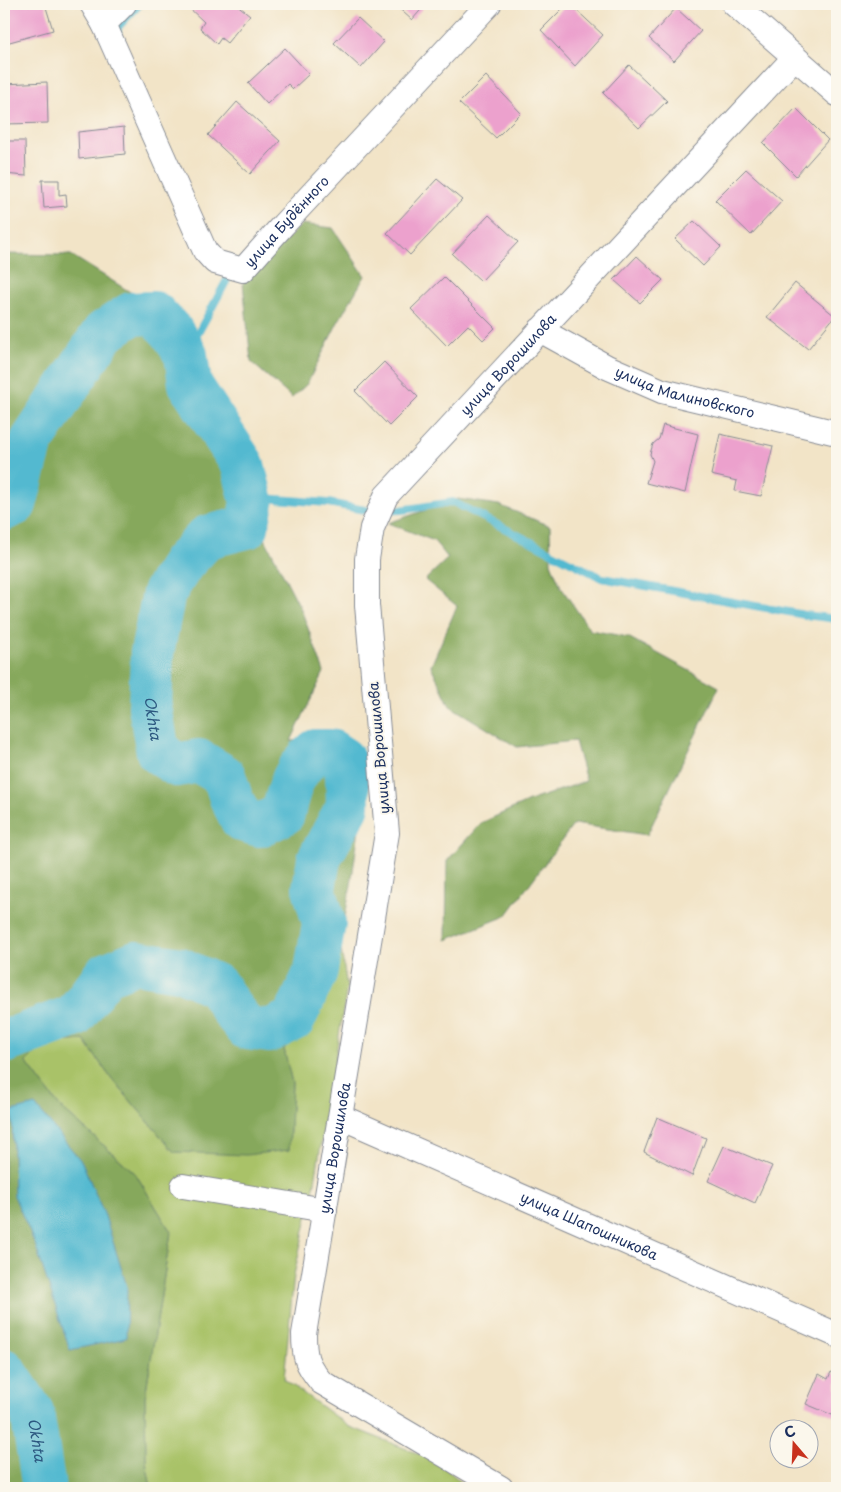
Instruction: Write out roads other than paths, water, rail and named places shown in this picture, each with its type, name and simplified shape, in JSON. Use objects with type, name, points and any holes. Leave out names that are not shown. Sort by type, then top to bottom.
[{"type":"street","points":[[92,4],[104,24],[124,4]]},
{"type":"street","name":"улица Будённого","points":[[104,24],[205,251],[215,262],[243,270],[489,4]]},
{"type":"street","points":[[734,4],[837,94]]},
{"type":"street","name":"улица Ворошилова","points":[[501,1488],[321,1382],[308,1367],[304,1349],[304,1334],[387,833],[367,605],[368,559],[372,528],[386,496],[795,57]]},
{"type":"street","name":"улица Малиновского","points":[[540,330],[607,367],[662,391],[837,433]]},
{"type":"street","name":"улица Шапошникова","points":[[341,1117],[837,1334]]},
{"type":"street","points":[[183,1186],[325,1210]]},
{"type":"water","points":[[35,1105],[82,1162],[105,1216],[127,1287],[126,1338],[70,1350],[35,1244],[14,1196],[12,1111]]},
{"type":"waterway","points":[[117,36],[118,27],[140,4]]},
{"type":"waterway","points":[[186,355],[227,280]]},
{"type":"waterway","name":"Okhta","points":[[4,509],[15,504],[32,441],[104,332],[131,314],[154,313],[172,332],[186,355],[190,384],[243,465],[252,502],[247,527],[207,537],[183,563],[164,593],[152,653],[150,707],[158,752],[177,765],[199,761],[224,776],[231,798],[242,820],[260,825],[283,814],[294,779],[302,765],[316,751],[331,751],[343,759],[347,775],[348,806],[319,859],[314,888],[324,923],[316,971],[294,1019],[269,1031],[247,1028],[233,1011],[217,986],[180,969],[136,962],[105,975],[74,1016],[4,1042]]},
{"type":"waterway","points":[[251,497],[328,503],[370,511],[401,510],[453,502],[602,578],[805,615],[837,619]]},
{"type":"waterway","name":"Okhta","points":[[4,1370],[32,1412],[44,1488]]}]
